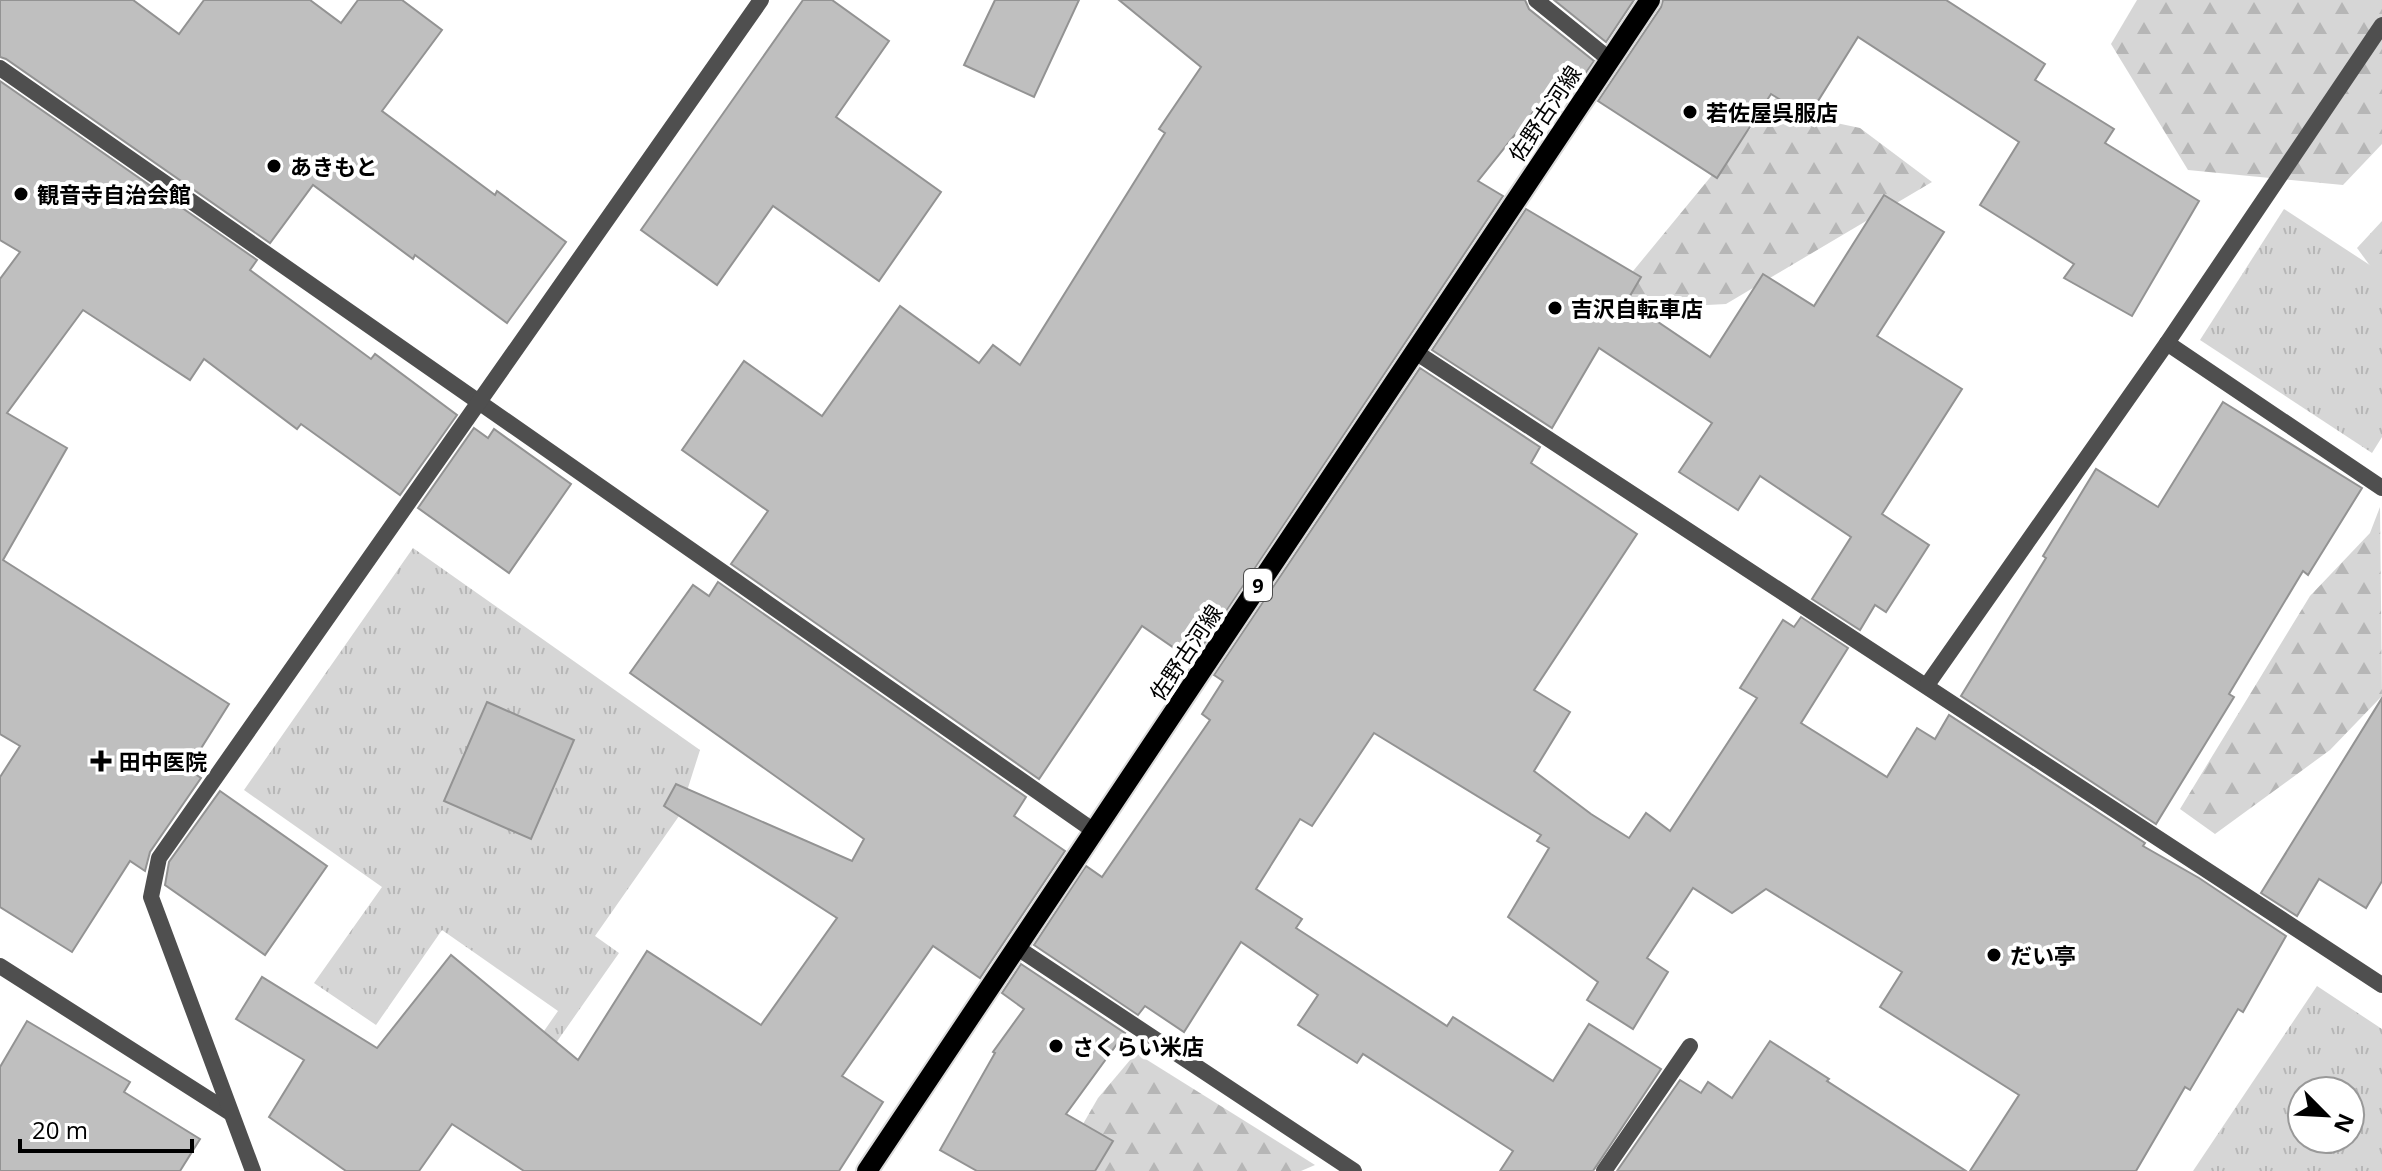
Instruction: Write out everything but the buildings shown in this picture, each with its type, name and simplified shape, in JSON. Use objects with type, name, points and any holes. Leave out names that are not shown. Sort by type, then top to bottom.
[{"type":"main road","name":"佐野古河線","points":[[867,1171],[1650,0]]},
{"type":"street","points":[[253,1171],[151,897],[159,858],[761,0]]},
{"type":"street","points":[[1536,0],[1609,59]]},
{"type":"street","points":[[1927,685],[2167,343],[2382,25]]},
{"type":"street","points":[[0,68],[1094,831]]},
{"type":"street","points":[[2167,343],[2382,488]]},
{"type":"street","points":[[1414,351],[2382,985]]},
{"type":"street","points":[[1016,947],[1354,1171]]},
{"type":"street","points":[[0,966],[229,1112]]},
{"type":"street","points":[[1604,1171],[1690,1046]]},
{"type":"green space","points":[[2137,0],[2382,0],[2382,144],[2343,185],[2188,170],[2111,44]]},
{"type":"green space","points":[[1778,95],[1808,117],[1860,128],[1932,182],[1726,304],[1650,308],[1615,293]]},
{"type":"green space","points":[[2284,209],[2382,273],[2382,437],[2372,453],[2200,340]]},
{"type":"green space","points":[[2382,221],[2382,282],[2357,248]]},
{"type":"green space","points":[[2380,507],[2382,696],[2330,750],[2215,834],[2180,809],[2310,596],[2370,533]]},
{"type":"green space","points":[[413,548],[700,750],[679,816],[595,936],[619,953],[509,1110],[495,1101],[558,1011],[442,930],[376,1025],[314,983],[382,887],[244,790]]},
{"type":"green space","points":[[2317,986],[2382,1029],[2382,1171],[2193,1171]]},
{"type":"green space","points":[[1136,1053],[1315,1165],[1301,1171],[1056,1171],[1098,1098]]},
{"type":"place","name":"若佐屋呉服店","points":[[1690,112]]},
{"type":"place","name":"あきもと","points":[[274,166]]},
{"type":"place","name":"観音寺自治会館","points":[[21,194]]},
{"type":"place","name":"吉沢自転車店","points":[[1555,308]]},
{"type":"place","name":"田中医院","points":[[101,761]]},
{"type":"place","name":"だい亭","points":[[1994,955]]},
{"type":"place","name":"さくらい米店","points":[[1056,1046]]}]
